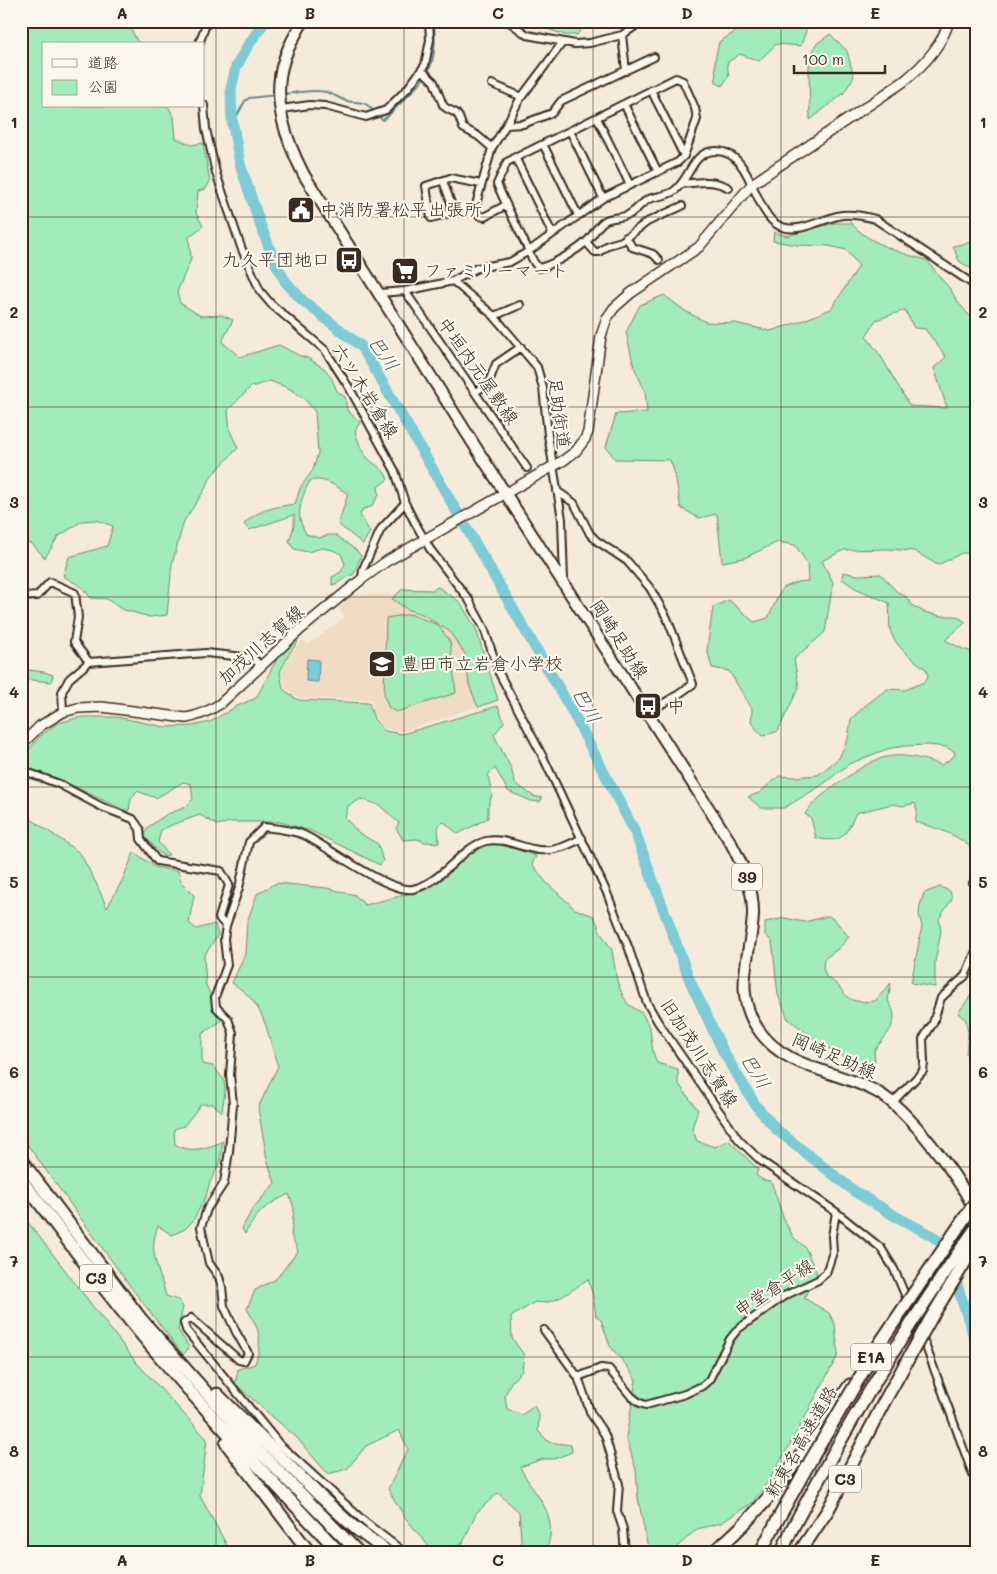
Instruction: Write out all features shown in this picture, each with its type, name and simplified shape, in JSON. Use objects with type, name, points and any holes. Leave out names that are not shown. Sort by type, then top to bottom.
[{"type":"highway","name":"C3","points":[[21,1160],[141,1319]]},
{"type":"highway","name":"C3","points":[[21,1179],[95,1277],[174,1374],[227,1434],[340,1553]]},
{"type":"highway","name":"新東名高速道路","points":[[760,1553],[816,1450],[880,1343],[976,1201]]},
{"type":"highway","name":"新東名高速道路","points":[[781,1553],[792,1529],[856,1412],[930,1294],[976,1228]]},
{"type":"highway","name":"C3","points":[[800,1553],[828,1510],[884,1402],[931,1318],[976,1244]]},
{"type":"highway","points":[[141,1319],[251,1443],[359,1553]]},
{"type":"highway","points":[[141,1319],[320,1496],[355,1528],[389,1553]]},
{"type":"highway","points":[[712,1553],[735,1535],[762,1506],[795,1463],[880,1343]]},
{"type":"highway","name":"C3","points":[[174,1374],[191,1402],[226,1442],[310,1553]]},
{"type":"main road","name":"岡崎足助線","points":[[303,21],[283,62],[279,86],[286,136],[304,175],[378,293],[731,843],[748,879],[753,914],[743,985],[746,1003],[757,1028],[772,1046],[791,1058],[876,1091],[893,1102],[934,1149],[965,1191],[976,1215]]},
{"type":"street","points":[[200,42],[206,21]]},
{"type":"street","points":[[281,109],[310,105],[325,106],[366,117],[386,110],[408,88],[425,65],[430,40],[429,21]]},
{"type":"street","points":[[508,21],[527,35],[574,44],[590,43],[622,35],[644,21]]},
{"type":"street","name":"加茂川志賀線","points":[[21,745],[40,726],[63,712],[78,708],[102,707],[186,718],[198,716],[220,704],[301,629],[387,561],[506,494],[576,451],[585,439],[590,423],[601,336],[607,318],[614,308],[631,293],[699,247],[752,184],[904,82],[929,58],[948,27],[949,21]]},
{"type":"street","points":[[622,35],[626,71]]},
{"type":"street","points":[[506,205],[484,217],[476,212],[475,208],[492,148],[522,97],[563,42]]},
{"type":"street","points":[[506,125],[523,124],[552,113],[561,101],[654,57]]},
{"type":"street","points":[[422,70],[434,82],[446,108],[456,113],[459,117],[463,128],[478,136],[492,148]]},
{"type":"street","points":[[378,293],[405,291],[453,281],[477,268],[510,262],[529,251],[603,198],[678,162],[684,156],[697,120],[695,108],[683,82],[676,78],[507,162],[497,184],[506,205],[529,251],[535,265],[539,268],[547,266],[586,242],[605,220],[629,214],[647,200],[670,193],[682,184],[698,157],[716,151],[723,152],[732,157],[743,169],[766,212],[776,224],[791,229],[839,216],[857,214],[875,219],[976,286]]},
{"type":"street","points":[[492,84],[522,97]]},
{"type":"street","points":[[651,90],[684,156]]},
{"type":"street","points":[[624,104],[658,172]]},
{"type":"street","name":"六ツ木岩倉線","points":[[204,108],[206,129],[216,173],[241,246],[260,291],[271,304],[325,350],[373,428],[395,470],[405,503],[427,538]]},
{"type":"street","points":[[598,118],[630,185]]},
{"type":"street","points":[[570,131],[603,198]]},
{"type":"street","points":[[543,144],[578,215]]},
{"type":"street","points":[[515,157],[552,233]]},
{"type":"street","points":[[443,181],[452,213],[431,218],[426,186],[450,178],[481,184]]},
{"type":"street","points":[[682,184],[710,182],[723,184],[729,188]]},
{"type":"street","points":[[586,242],[595,252],[599,252],[608,245],[626,238],[647,222],[682,206]]},
{"type":"street","points":[[626,238],[632,246],[653,254],[659,260]]},
{"type":"street","name":"足助街道","points":[[453,281],[494,316],[537,367],[544,388],[552,466],[562,519],[564,583]]},
{"type":"street","name":"中垣内元屋敷線","points":[[405,291],[527,468]]},
{"type":"street","points":[[494,316],[520,306]]},
{"type":"street","points":[[475,392],[488,384],[496,364],[521,347]]},
{"type":"street","points":[[557,491],[574,503],[590,534],[597,541],[627,561],[650,588],[667,618],[693,684],[680,694],[647,713]]},
{"type":"street","points":[[362,579],[363,569],[381,529],[405,503]]},
{"type":"street","name":"旧加茂川志賀線","points":[[427,538],[469,600],[484,628],[499,673],[544,759],[616,913],[647,1003],[658,1022],[739,1140],[762,1161],[836,1212],[881,1248],[894,1269],[918,1325],[976,1483]]},
{"type":"street","points":[[21,597],[37,596],[50,582],[75,593],[78,617],[74,642],[89,662]]},
{"type":"street","points":[[63,712],[62,692],[69,679],[89,662],[206,653],[253,658],[261,666]]},
{"type":"street","points":[[21,770],[59,784],[102,807],[133,820],[140,829],[141,839],[158,861],[221,871],[229,885],[218,918],[226,926]]},
{"type":"street","points":[[405,1553],[366,1524],[279,1444],[186,1330],[184,1323],[191,1318],[239,1360],[244,1361],[248,1353],[224,1306],[219,1277],[209,1263],[201,1227],[207,1209],[224,1183],[233,1104],[230,1075],[233,1033],[228,1019],[216,1007],[215,997],[227,965],[224,939],[226,926],[239,888],[249,842],[264,827],[282,829],[307,836],[338,857],[387,883],[413,889],[438,876],[474,847],[487,841],[513,843],[539,850],[567,846],[582,838]]},
{"type":"street","points":[[893,1102],[923,1071],[924,1039],[933,1023],[941,998],[966,976],[976,951]]},
{"type":"street","name":"申堂倉平線","points":[[578,1377],[601,1368],[609,1369],[631,1396],[646,1405],[685,1394],[702,1386],[709,1380],[730,1339],[738,1329],[784,1296],[818,1280],[826,1273],[833,1252],[832,1236],[836,1212]]},
{"type":"street","points":[[544,1330],[578,1377],[591,1414],[605,1435],[619,1484],[617,1510],[623,1529],[625,1553]]},
{"type":"shaded area","name":"豊田市立岩倉小学校","points":[[395,594],[425,596],[456,611],[491,702],[402,732],[386,729],[375,717],[371,700],[299,698],[286,689],[282,672],[290,655],[303,640],[308,645],[345,617],[338,608],[352,595]]},
{"type":"green space","points":[[21,21],[127,21],[137,41],[139,42],[42,42],[42,108],[169,108],[174,117],[176,138],[191,145],[203,143],[210,181],[206,189],[198,191],[196,213],[203,226],[189,237],[191,259],[177,292],[180,303],[201,316],[222,315],[233,320],[222,342],[240,357],[279,345],[308,358],[325,369],[337,391],[345,397],[347,410],[360,422],[355,431],[362,450],[369,459],[384,471],[388,479],[378,487],[379,495],[371,507],[363,509],[360,515],[370,532],[363,544],[338,524],[348,494],[325,481],[310,481],[300,509],[300,519],[306,534],[319,538],[336,535],[361,556],[354,574],[332,585],[332,577],[341,572],[345,564],[341,554],[322,548],[308,552],[294,549],[289,541],[294,526],[294,515],[249,530],[244,524],[255,515],[274,508],[295,504],[300,488],[313,470],[318,453],[315,412],[304,398],[288,388],[270,381],[251,387],[228,410],[230,431],[238,448],[212,475],[184,521],[172,564],[167,615],[150,617],[121,609],[107,599],[91,598],[82,587],[63,576],[69,557],[107,546],[113,526],[96,520],[82,521],[58,537],[45,558],[32,544],[21,540]]},
{"type":"green space","points":[[523,21],[593,21],[585,24],[577,35],[565,35]]},
{"type":"green space","points":[[788,21],[807,27],[801,46],[776,44],[759,61],[740,54],[727,63],[729,76],[722,86],[716,82],[715,60],[719,42],[735,32],[763,22]]},
{"type":"green space","points":[[830,34],[847,51],[854,77],[843,94],[810,120],[809,65],[815,45]]},
{"type":"green space","points":[[834,223],[851,223],[858,230],[886,247],[927,260],[951,290],[957,301],[976,321],[976,553],[962,553],[938,565],[914,551],[888,549],[844,550],[822,561],[833,582],[825,632],[794,659],[799,687],[778,731],[763,736],[751,723],[752,709],[729,671],[712,668],[707,649],[713,607],[729,600],[754,622],[768,618],[782,588],[798,582],[808,581],[807,563],[795,545],[778,542],[744,558],[722,562],[717,514],[699,518],[681,508],[676,478],[670,460],[615,459],[606,447],[616,414],[647,412],[645,391],[634,367],[626,332],[640,305],[664,295],[685,311],[706,322],[735,323],[770,331],[831,309],[859,266],[846,250],[829,246],[797,245],[773,241],[774,232],[787,236]],"holes":[[[905,310],[914,328],[925,329],[946,357],[934,368],[947,408],[910,406],[880,355],[866,336],[876,320]]]},
{"type":"green space","points":[[976,241],[976,272],[959,261],[953,246]]},
{"type":"green space","points":[[843,572],[858,575],[881,574],[913,606],[924,612],[941,616],[956,616],[966,622],[945,640],[976,653],[976,853],[956,837],[915,822],[917,811],[915,803],[903,806],[892,804],[856,813],[846,832],[838,839],[833,840],[816,838],[811,818],[805,814],[825,793],[865,765],[888,757],[899,756],[942,765],[954,756],[955,752],[946,747],[929,745],[887,749],[849,764],[822,785],[784,808],[761,808],[748,797],[759,793],[779,776],[818,775],[839,758],[848,739],[851,719],[866,705],[887,689],[905,690],[924,682],[928,677],[927,670],[904,652],[895,640],[890,628],[889,603],[855,588],[842,579]]},
{"type":"green space","points":[[438,587],[460,602],[476,629],[498,700],[478,707],[469,685],[465,654],[449,631],[422,614],[407,609],[392,599],[402,589],[432,590]]},
{"type":"green space","points":[[410,614],[438,625],[450,642],[456,693],[396,712],[389,708],[384,696],[386,618]]},
{"type":"green space","points":[[295,640],[298,642],[289,654],[280,672],[283,689],[298,700],[369,703],[374,719],[385,731],[402,734],[498,706],[504,722],[494,735],[511,768],[515,783],[533,796],[542,798],[540,802],[531,801],[508,791],[495,768],[488,775],[492,795],[488,807],[488,818],[458,834],[444,822],[438,825],[439,843],[425,842],[417,839],[403,840],[396,828],[399,823],[379,805],[361,799],[348,806],[345,818],[359,833],[378,844],[383,862],[380,865],[311,831],[280,822],[231,822],[217,825],[200,815],[161,830],[158,842],[169,855],[163,856],[144,836],[148,827],[167,814],[184,808],[193,799],[191,784],[183,782],[156,798],[137,791],[131,799],[129,810],[124,810],[59,779],[22,766],[21,759],[41,735],[58,723],[81,717],[117,717],[165,727],[192,726],[210,722],[237,706],[256,698],[279,655]]},
{"type":"green space","points":[[21,669],[53,675],[51,682],[21,679]]},
{"type":"green space","points":[[21,812],[80,853],[107,908],[122,881],[134,852],[155,867],[178,871],[181,882],[194,895],[189,923],[196,929],[215,924],[218,935],[204,956],[206,985],[212,1006],[221,1021],[202,1034],[202,1064],[213,1066],[224,1080],[225,1091],[222,1112],[213,1104],[201,1104],[184,1126],[174,1129],[175,1144],[187,1149],[205,1148],[223,1141],[220,1163],[193,1221],[185,1229],[172,1235],[158,1226],[154,1244],[154,1253],[166,1296],[179,1300],[183,1307],[178,1330],[189,1347],[183,1355],[130,1286],[21,1136]]},
{"type":"green space","points":[[498,843],[536,856],[532,864],[546,882],[575,909],[594,916],[601,933],[612,950],[617,981],[623,996],[628,1004],[642,1013],[650,1029],[653,1052],[657,1063],[678,1069],[678,1083],[698,1110],[692,1128],[697,1141],[715,1147],[728,1140],[758,1169],[756,1175],[763,1180],[771,1181],[784,1220],[794,1238],[805,1247],[817,1273],[804,1298],[829,1313],[835,1324],[838,1355],[790,1445],[767,1483],[752,1503],[721,1523],[697,1529],[673,1553],[649,1553],[638,1498],[636,1470],[626,1437],[636,1380],[610,1346],[601,1320],[596,1316],[588,1279],[557,1299],[542,1303],[535,1302],[511,1317],[512,1338],[524,1355],[522,1371],[511,1382],[505,1395],[507,1409],[522,1415],[534,1406],[539,1415],[538,1431],[549,1442],[571,1445],[572,1452],[554,1459],[543,1459],[520,1467],[549,1517],[549,1540],[545,1553],[522,1553],[519,1512],[498,1493],[476,1513],[463,1543],[440,1553],[434,1553],[404,1516],[388,1489],[408,1449],[399,1430],[366,1446],[347,1469],[328,1474],[296,1437],[235,1384],[238,1369],[255,1364],[259,1348],[259,1335],[247,1309],[255,1290],[276,1279],[298,1251],[291,1235],[294,1208],[289,1194],[263,1210],[254,1219],[245,1234],[242,1228],[253,1208],[275,1183],[267,1159],[258,1108],[278,1066],[263,1018],[253,1001],[232,983],[245,954],[247,922],[257,894],[276,883],[327,888],[355,895],[365,905],[423,889],[440,880],[473,851],[488,844]]},
{"type":"green space","points":[[940,887],[950,891],[952,899],[939,919],[941,931],[935,962],[935,987],[911,983],[922,926],[919,915],[920,905],[924,893]]},
{"type":"green space","points":[[828,916],[834,919],[849,937],[838,949],[824,959],[823,968],[826,977],[834,982],[850,999],[863,1002],[875,1001],[891,983],[888,1001],[894,1015],[893,1022],[888,1033],[874,1051],[875,1061],[867,1070],[828,1048],[788,1019],[778,995],[772,941],[765,935],[765,922],[785,918],[804,922]]},
{"type":"green space","points":[[976,988],[976,1063],[966,1054],[968,1033],[966,1020],[958,1013]]},
{"type":"green space","points":[[21,1213],[135,1361],[207,1439],[200,1496],[231,1553],[21,1553]]},
{"type":"water","points":[[307,659],[319,660],[318,682],[306,681]]},
{"type":"waterway","name":"巴川","points":[[265,21],[236,67],[231,89],[232,120],[240,164],[260,224],[275,262],[285,281],[302,300],[362,347],[573,713],[635,832],[690,981],[723,1051],[756,1106],[777,1130],[854,1191],[931,1235],[944,1245],[976,1343]]},
{"type":"waterway","points":[[377,116],[383,120],[388,116],[415,89],[428,72],[434,53],[434,21]]},
{"type":"waterway","points":[[283,94],[321,91],[347,101],[365,104],[374,112]]},
{"type":"waterway","points":[[230,121],[238,114],[245,101],[249,98],[276,95]]},
{"type":"place","name":"中消防署松平出張所","points":[[301,210]]},
{"type":"place","name":"九久平団地口","points":[[349,260]]},
{"type":"place","name":"ファミリーマート","points":[[405,271]]},
{"type":"place","name":"豊田市立岩倉小学校","points":[[382,664]]},
{"type":"place","name":"中","points":[[648,706]]}]
